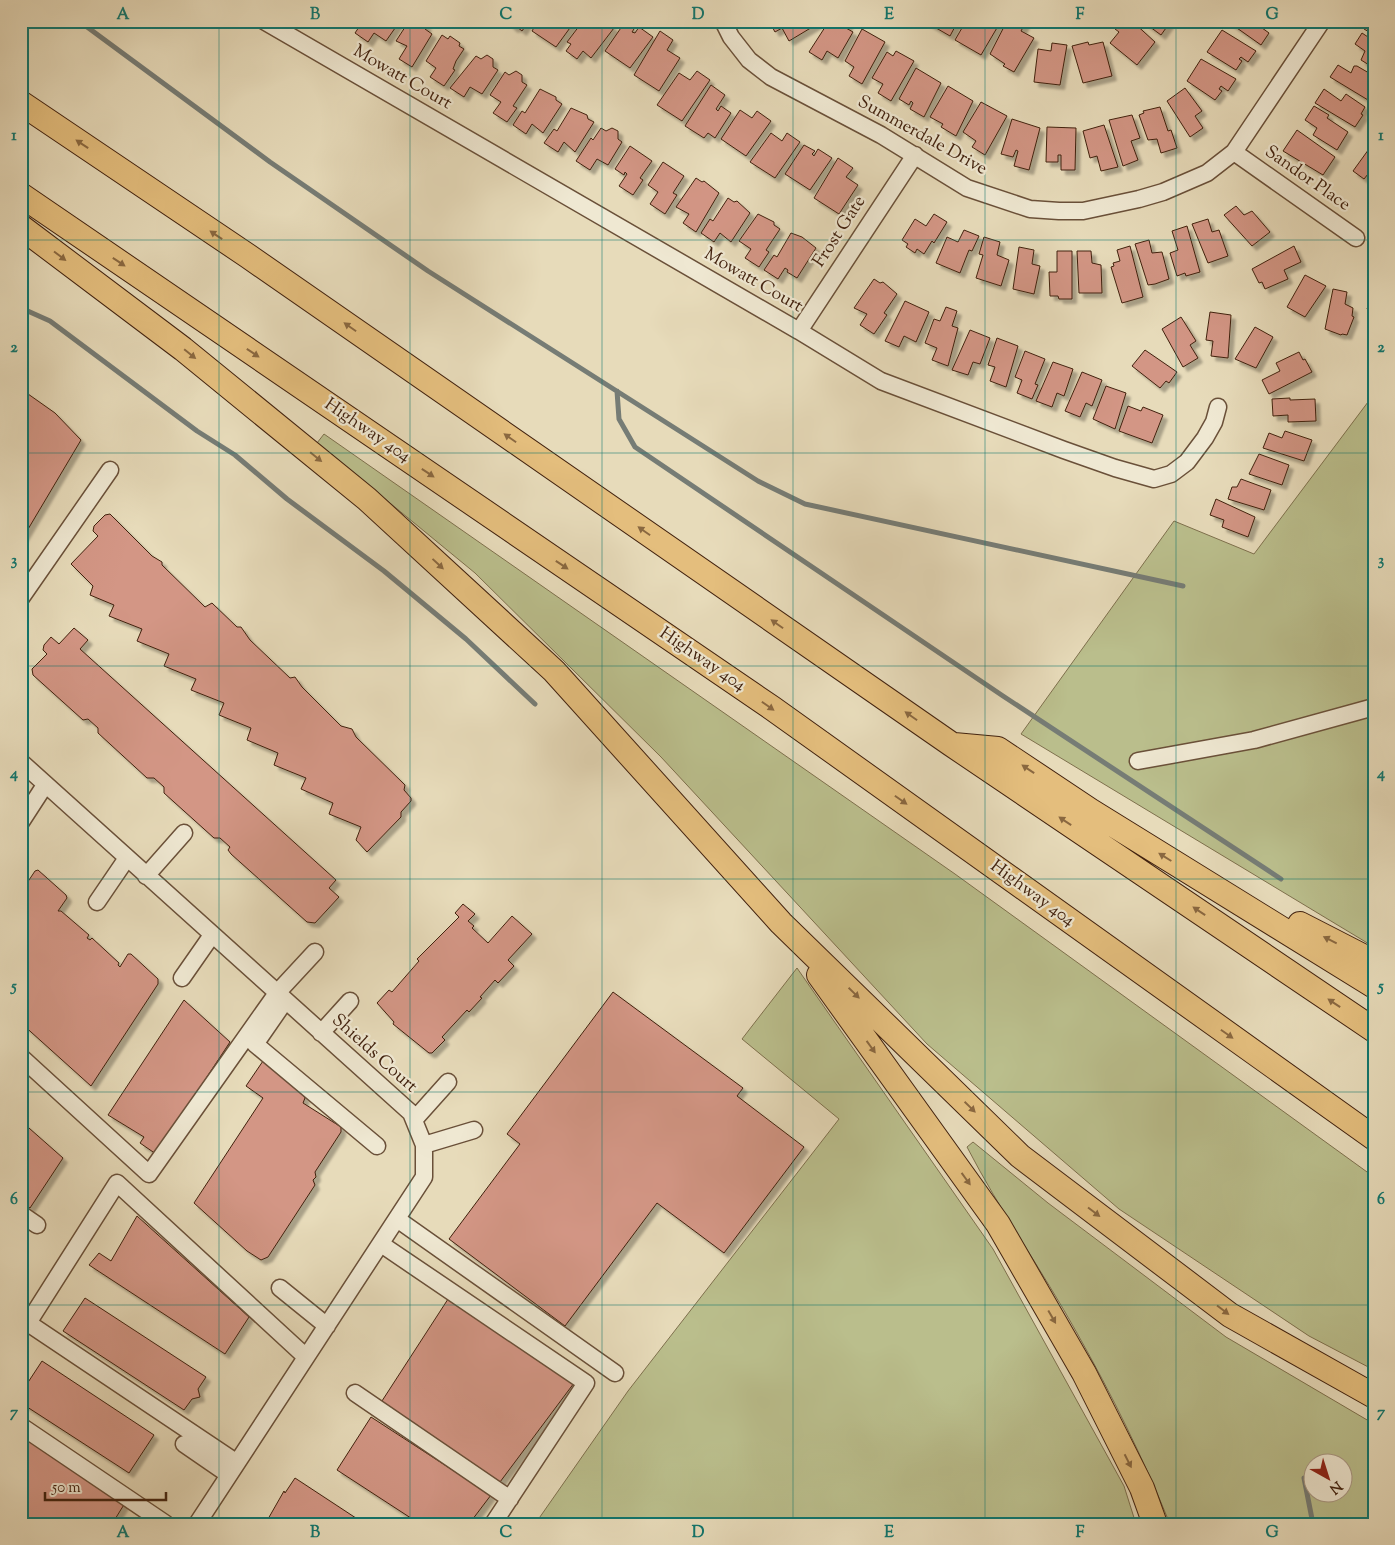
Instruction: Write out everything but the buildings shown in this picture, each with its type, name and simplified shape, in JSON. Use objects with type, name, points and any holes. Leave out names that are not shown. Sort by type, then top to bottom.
[{"type":"highway","points":[[21,102],[264,267],[951,744],[1374,1030]]},
{"type":"highway","name":"Highway 404","points":[[21,195],[772,708],[1374,1138]]},
{"type":"highway","points":[[21,227],[183,349],[367,499],[554,672],[781,923],[1020,1156],[1230,1315],[1374,1396]]},
{"type":"highway","points":[[951,744],[998,749],[1091,811],[1374,986]]},
{"type":"highway","points":[[1221,892],[1262,904],[1374,962]]},
{"type":"highway","points":[[781,923],[998,1224],[1084,1373],[1142,1488],[1155,1524]]},
{"type":"street","name":"Mowatt Court","points":[[264,21],[881,380],[1081,456],[1154,478],[1171,474],[1187,462],[1205,438],[1214,422],[1218,407]]},
{"type":"street","name":"Summerdale Drive","points":[[723,21],[731,37],[749,60],[771,77],[800,91],[915,155],[967,188],[1030,209],[1067,211],[1084,211],[1110,206],[1163,192],[1207,173],[1234,152],[1322,21]]},
{"type":"street","name":"Sandor Place","points":[[1234,152],[1356,238]]},
{"type":"street","name":"Frost Gate","points":[[799,331],[915,155]]},
{"type":"street","points":[[21,598],[110,470]]},
{"type":"street","points":[[1138,761],[1254,740],[1374,707]]},
{"type":"street","name":"Shields Court","points":[[21,762],[411,1113],[424,1145],[424,1178],[197,1524]]},
{"type":"street","points":[[21,822],[45,785]]},
{"type":"street","points":[[146,876],[184,833]]},
{"type":"street","points":[[97,902],[127,858]]},
{"type":"street","points":[[182,978],[212,935]]},
{"type":"street","points":[[21,1057],[149,1174],[315,952]]},
{"type":"street","points":[[157,1182],[255,1044],[281,997]]},
{"type":"street","points":[[322,1033],[350,1001]]},
{"type":"street","points":[[255,1044],[377,1146]]},
{"type":"street","points":[[414,1120],[448,1082]]},
{"type":"street","points":[[424,1145],[474,1130]]},
{"type":"street","points":[[233,1469],[28,1323],[117,1183],[306,1357]]},
{"type":"street","points":[[21,1214],[37,1225]]},
{"type":"street","points":[[397,1219],[615,1373]]},
{"type":"street","points":[[381,1244],[586,1383],[493,1524]]},
{"type":"street","points":[[280,1288],[327,1326]]},
{"type":"street","points":[[355,1394],[510,1499]]},
{"type":"street","points":[[21,1426],[166,1524]]},
{"type":"street","points":[[184,1444],[233,1469]]},
{"type":"green space","points":[[1374,394],[1374,947],[1021,734],[1174,521],[1254,554]]},
{"type":"green space","points":[[324,434],[955,874],[1374,1177],[1374,1370],[1309,1336],[1119,1209],[927,1044],[661,757],[475,573],[317,443]]},
{"type":"green space","points":[[797,968],[993,1249],[1124,1486],[1136,1524],[535,1524],[628,1391],[839,1119],[742,1039]]},
{"type":"green space","points":[[973,1142],[1048,1203],[1226,1337],[1374,1424],[1374,1524],[1170,1524],[1138,1451],[1090,1356],[967,1147]]},
{"type":"waterway","points":[[79,21],[270,162],[428,271],[758,481],[805,504],[1183,586]]},
{"type":"waterway","points":[[21,308],[50,321],[197,431],[235,455],[287,499],[384,571],[466,639],[535,704]]},
{"type":"waterway","points":[[617,391],[619,419],[635,447],[1003,696],[1281,879]]},
{"type":"waterway","points":[[1309,1502],[1313,1524]]}]
